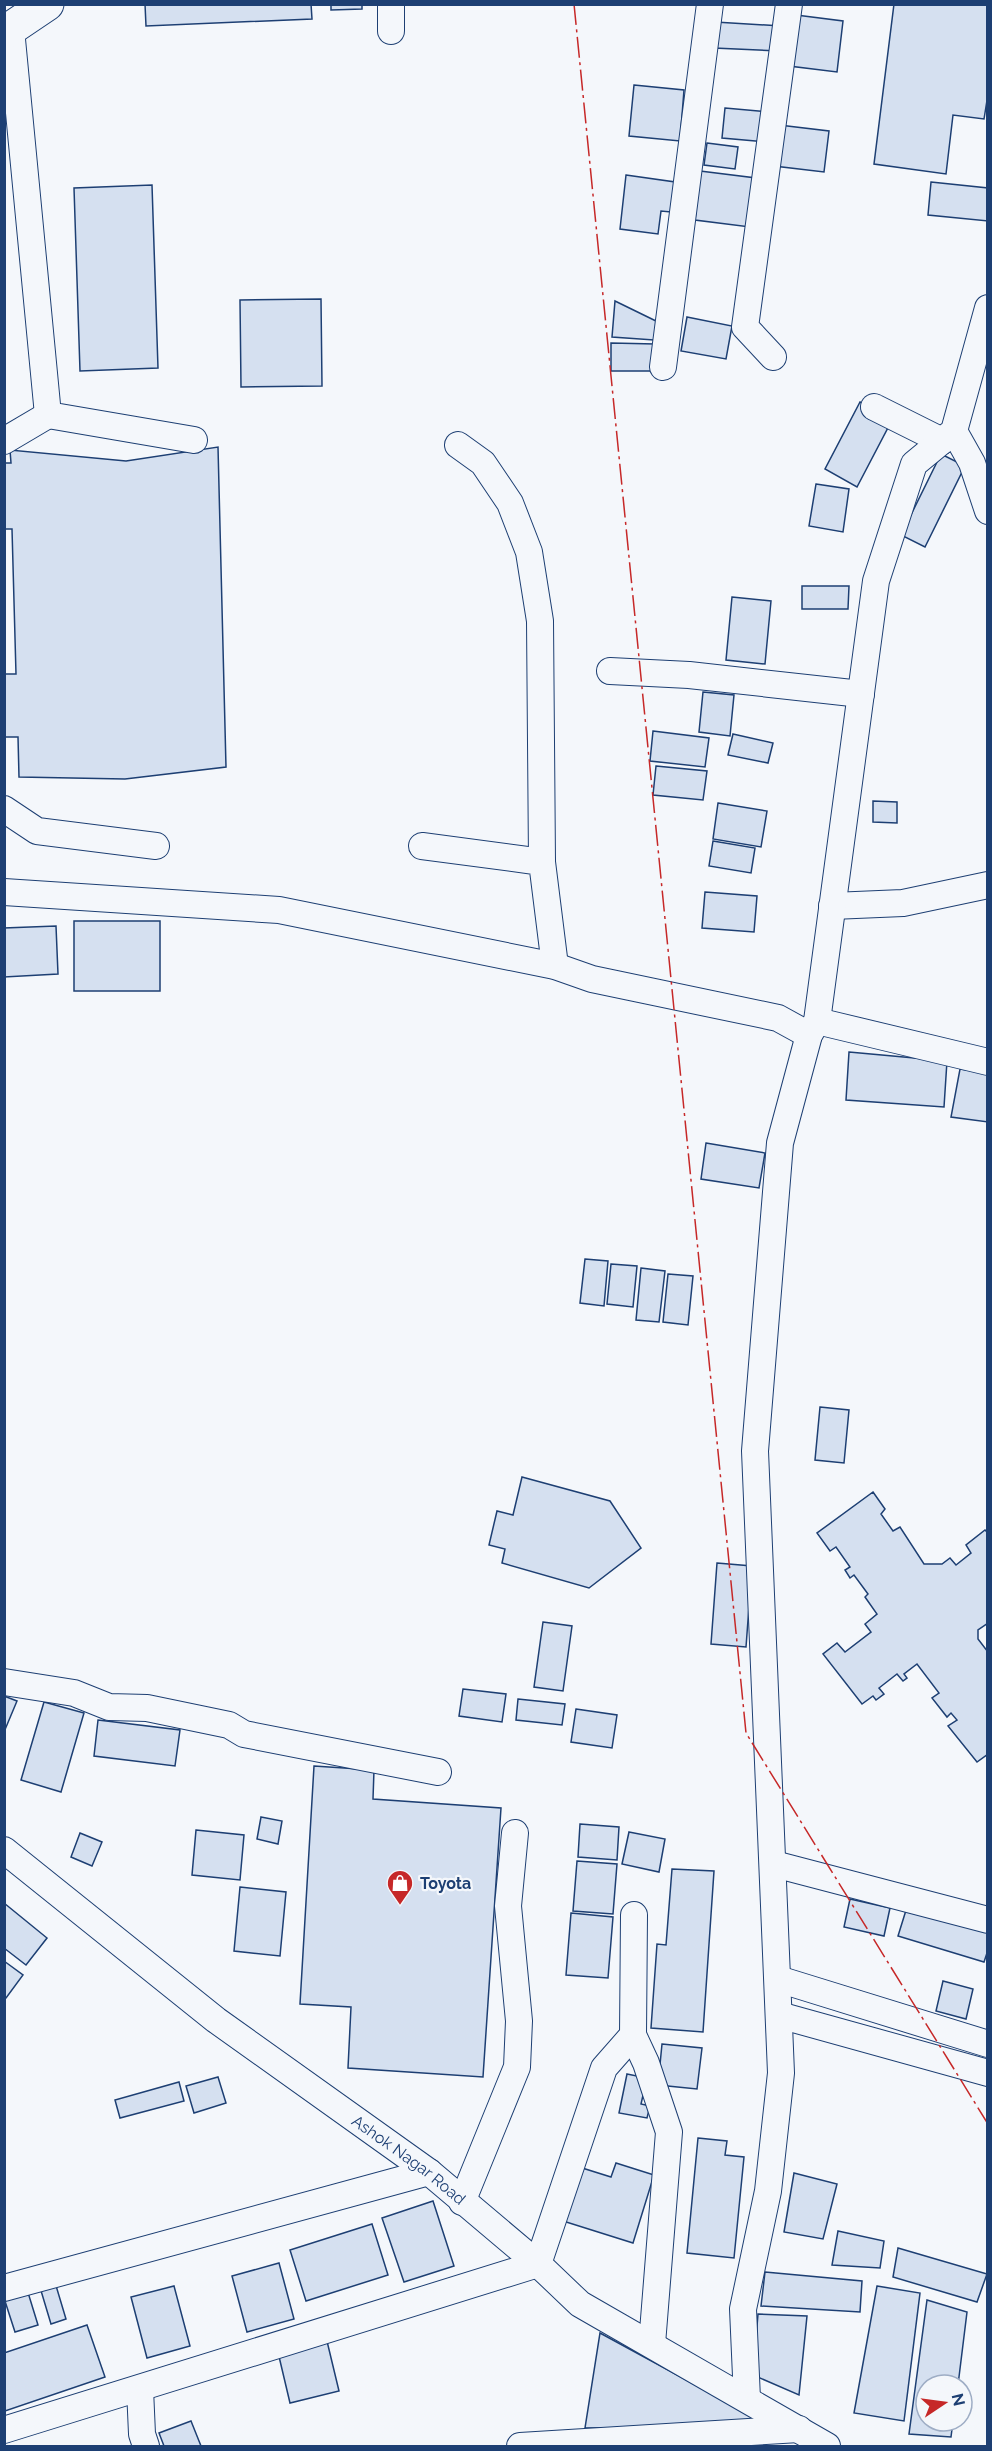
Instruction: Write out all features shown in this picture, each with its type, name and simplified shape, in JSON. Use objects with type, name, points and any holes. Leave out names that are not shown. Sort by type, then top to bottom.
[{"type":"main road","points":[[8,31],[47,4]]},
{"type":"street","points":[[391,4],[391,31]]},
{"type":"street","points":[[663,367],[710,4]]},
{"type":"street","points":[[773,357],[746,327],[789,4]]},
{"type":"street","points":[[8,31],[48,415]]},
{"type":"street","points":[[747,2398],[743,2309],[768,2191],[781,2073],[755,1450],[780,1143],[813,1028],[876,581],[914,464],[948,436],[978,383],[987,308]]},
{"type":"street","points":[[873,407],[948,436],[972,463],[987,511]]},
{"type":"street","points":[[4,441],[48,415],[194,440]]},
{"type":"street","points":[[458,446],[483,463],[510,503],[529,552],[540,621],[542,862],[555,966]]},
{"type":"street","points":[[610,671],[689,675],[861,694]]},
{"type":"street","points":[[4,809],[38,831],[156,846]]},
{"type":"street","points":[[422,846],[542,862]]},
{"type":"street","points":[[832,906],[903,903],[987,885]]},
{"type":"street","points":[[4,892],[279,910],[555,966],[592,979],[778,1018],[813,1028],[987,1062]]},
{"type":"street","points":[[4,1682],[74,1693],[109,1707],[147,1708],[229,1725],[243,1734],[438,1772]]},
{"type":"street","points":[[462,2202],[517,2067],[519,2021],[508,1906],[515,1833]]},
{"type":"street","name":"Ashok Nagar Road","points":[[4,1851],[216,2020],[429,2172],[538,2264],[580,2304],[827,2446]]},
{"type":"street","points":[[774,1864],[987,1920]]},
{"type":"street","points":[[634,1915],[633,2035],[646,2063],[669,2132],[651,2344]]},
{"type":"street","points":[[778,1979],[987,2044]]},
{"type":"street","points":[[779,2015],[987,2073]]},
{"type":"street","points":[[4,2430],[538,2264],[604,2068],[633,2035]]},
{"type":"street","points":[[4,2288],[429,2172]]},
{"type":"street","points":[[140,2389],[142,2434],[146,2446]]},
{"type":"street","points":[[520,2446],[800,2429]]},
{"type":"building","points":[[145,4],[311,4],[312,19],[146,26]]},
{"type":"building","points":[[331,4],[362,4],[362,9],[331,10]]},
{"type":"building","points":[[894,4],[988,4],[988,94],[984,119],[953,115],[946,174],[874,164]]},
{"type":"building","points":[[796,15],[843,21],[837,72],[789,66]]},
{"type":"building","points":[[715,22],[781,26],[779,51],[714,48]]},
{"type":"building","points":[[634,85],[684,90],[680,141],[629,136]]},
{"type":"building","points":[[725,108],[770,112],[768,142],[722,138]]},
{"type":"building","points":[[779,125],[829,131],[824,172],[774,166]]},
{"type":"building","points":[[707,143],[738,147],[735,169],[704,165]]},
{"type":"building","points":[[700,171],[756,178],[750,227],[695,220]]},
{"type":"building","points":[[626,175],[675,182],[671,212],[661,211],[658,234],[620,229]]},
{"type":"building","points":[[931,182],[988,188],[988,221],[928,215]]},
{"type":"building","points":[[152,185],[158,368],[80,371],[74,188]]},
{"type":"building","points":[[321,299],[322,386],[241,387],[240,300]]},
{"type":"building","points":[[615,301],[658,322],[654,340],[612,337]]},
{"type":"building","points":[[687,317],[732,326],[726,359],[681,351]]},
{"type":"building","points":[[611,343],[655,344],[655,371],[611,371]]},
{"type":"building","points":[[860,402],[892,420],[857,487],[825,469]]},
{"type":"building","points":[[218,447],[226,767],[125,779],[19,777],[18,737],[4,737],[4,674],[16,674],[12,529],[4,529],[4,463],[11,463],[10,450],[126,461]]},
{"type":"building","points":[[941,454],[965,466],[925,547],[901,535]]},
{"type":"building","points":[[816,484],[849,489],[843,532],[809,526]]},
{"type":"building","points":[[802,586],[849,586],[848,609],[802,609]]},
{"type":"building","points":[[732,597],[771,601],[765,664],[726,660]]},
{"type":"building","points":[[703,692],[734,695],[730,736],[699,732]]},
{"type":"building","points":[[653,731],[709,738],[705,767],[650,761]]},
{"type":"building","points":[[733,734],[773,743],[768,763],[728,755]]},
{"type":"building","points":[[656,766],[707,771],[703,800],[653,795]]},
{"type":"building","points":[[873,801],[897,802],[897,823],[873,822]]},
{"type":"building","points":[[718,803],[767,811],[761,847],[713,839]]},
{"type":"building","points":[[713,841],[755,848],[751,873],[709,866]]},
{"type":"building","points":[[705,892],[757,896],[754,932],[702,928]]},
{"type":"building","points":[[74,921],[160,921],[160,991],[74,991]]},
{"type":"building","points":[[56,926],[58,974],[4,977],[4,928]]},
{"type":"building","points":[[849,1052],[947,1061],[944,1107],[846,1100]]},
{"type":"building","points":[[960,1069],[988,1073],[988,1122],[951,1117]]},
{"type":"building","points":[[706,1143],[765,1153],[759,1188],[701,1179]]},
{"type":"building","points":[[585,1259],[608,1261],[604,1306],[580,1303]]},
{"type":"building","points":[[611,1264],[637,1266],[633,1307],[607,1304]]},
{"type":"building","points":[[641,1268],[665,1271],[659,1322],[636,1320]]},
{"type":"building","points":[[668,1274],[693,1276],[688,1325],[663,1322]]},
{"type":"building","points":[[820,1407],[849,1410],[844,1463],[815,1460]]},
{"type":"building","points":[[522,1477],[610,1501],[641,1548],[589,1588],[502,1563],[505,1549],[489,1545],[497,1511],[513,1515]]},
{"type":"building","points":[[873,1492],[885,1509],[881,1514],[893,1531],[900,1527],[924,1564],[942,1564],[950,1558],[956,1565],[971,1553],[966,1545],[985,1530],[988,1533],[988,1623],[978,1630],[978,1639],[988,1652],[988,1754],[977,1762],[948,1726],[957,1720],[951,1713],[947,1717],[932,1698],[939,1693],[917,1664],[904,1674],[907,1678],[903,1681],[897,1674],[879,1688],[884,1694],[876,1700],[873,1696],[862,1704],[823,1654],[837,1643],[845,1652],[871,1632],[865,1624],[877,1614],[865,1597],[868,1594],[854,1575],[850,1578],[845,1570],[850,1567],[836,1547],[830,1551],[817,1533]]},
{"type":"building","points":[[717,1563],[752,1566],[746,1647],[711,1644]]},
{"type":"building","points":[[543,1622],[572,1626],[563,1691],[534,1687]]},
{"type":"building","points":[[463,1689],[506,1694],[502,1722],[459,1716]]},
{"type":"building","points":[[4,1696],[17,1701],[4,1732]]},
{"type":"building","points":[[518,1699],[565,1704],[562,1725],[516,1720]]},
{"type":"building","points":[[44,1702],[84,1713],[61,1792],[21,1780]]},
{"type":"building","points":[[576,1709],[617,1715],[612,1748],[571,1742]]},
{"type":"building","points":[[98,1720],[180,1730],[175,1766],[94,1756]]},
{"type":"building","name":"Toyota","points":[[314,1766],[374,1770],[373,1799],[501,1808],[483,2077],[348,2068],[351,2007],[300,2004]]},
{"type":"building","points":[[261,1817],[282,1821],[278,1844],[257,1839]]},
{"type":"building","points":[[580,1824],[619,1827],[617,1860],[578,1857]]},
{"type":"building","points":[[196,1830],[244,1835],[240,1880],[192,1875]]},
{"type":"building","points":[[629,1832],[665,1839],[659,1872],[622,1864]]},
{"type":"building","points":[[80,1833],[102,1842],[92,1866],[71,1857]]},
{"type":"building","points":[[577,1861],[617,1864],[613,1914],[573,1911]]},
{"type":"building","points":[[672,1869],[714,1871],[703,2032],[651,2028],[657,1944],[666,1945]]},
{"type":"building","points":[[240,1887],[286,1892],[280,1956],[234,1951]]},
{"type":"building","points":[[850,1899],[890,1908],[884,1936],[844,1927]]},
{"type":"building","points":[[4,1903],[47,1938],[26,1965],[4,1948]]},
{"type":"building","points":[[907,1907],[988,1932],[988,1950],[984,1962],[898,1936]]},
{"type":"building","points":[[571,1913],[613,1917],[608,1978],[566,1975]]},
{"type":"building","points":[[4,1961],[23,1975],[6,1998],[4,1998]]},
{"type":"building","points":[[943,1981],[973,1989],[966,2019],[936,2011]]},
{"type":"building","points":[[662,2044],[702,2048],[697,2089],[658,2085]]},
{"type":"building","points":[[627,2074],[647,2078],[641,2104],[650,2106],[647,2118],[619,2113]]},
{"type":"building","points":[[218,2077],[226,2103],[194,2113],[186,2086]]},
{"type":"building","points":[[179,2082],[184,2101],[120,2118],[115,2100]]},
{"type":"building","points":[[698,2138],[727,2141],[725,2155],[744,2157],[734,2258],[687,2253]]},
{"type":"building","points":[[616,2163],[654,2175],[633,2243],[563,2221],[579,2167],[611,2177]]},
{"type":"building","points":[[794,2173],[837,2184],[823,2239],[784,2232]]},
{"type":"building","points":[[433,2201],[454,2266],[404,2282],[382,2218]]},
{"type":"building","points":[[372,2224],[388,2275],[306,2301],[290,2250]]},
{"type":"building","points":[[838,2231],[884,2241],[880,2268],[832,2265]]},
{"type":"building","points":[[898,2248],[987,2274],[977,2302],[893,2277]]},
{"type":"building","points":[[279,2263],[294,2319],[247,2332],[232,2276]]},
{"type":"building","points":[[765,2272],[862,2281],[860,2312],[761,2306]]},
{"type":"building","points":[[54,2279],[66,2319],[51,2324],[39,2284]]},
{"type":"building","points":[[26,2286],[38,2325],[15,2332],[4,2298]]},
{"type":"building","points":[[174,2286],[190,2346],[147,2358],[131,2297]]},
{"type":"building","points":[[877,2286],[920,2293],[904,2421],[854,2413]]},
{"type":"building","points":[[927,2300],[967,2312],[959,2373],[917,2373]]},
{"type":"building","points":[[758,2314],[807,2316],[799,2395],[753,2375]]},
{"type":"building","points":[[87,2325],[105,2377],[5,2411],[4,2353]]},
{"type":"building","points":[[600,2333],[773,2427],[585,2428]]},
{"type":"building","points":[[326,2337],[339,2391],[290,2403],[277,2348]]},
{"type":"building","points":[[914,2397],[914,2433],[952,2433],[951,2437],[909,2434]]},
{"type":"building","points":[[191,2421],[201,2446],[164,2446],[159,2433]]},
{"type":"power","points":[[574,4],[746,1733],[988,2124]]},
{"type":"place","name":"Toyota","points":[[400,1906]]}]
